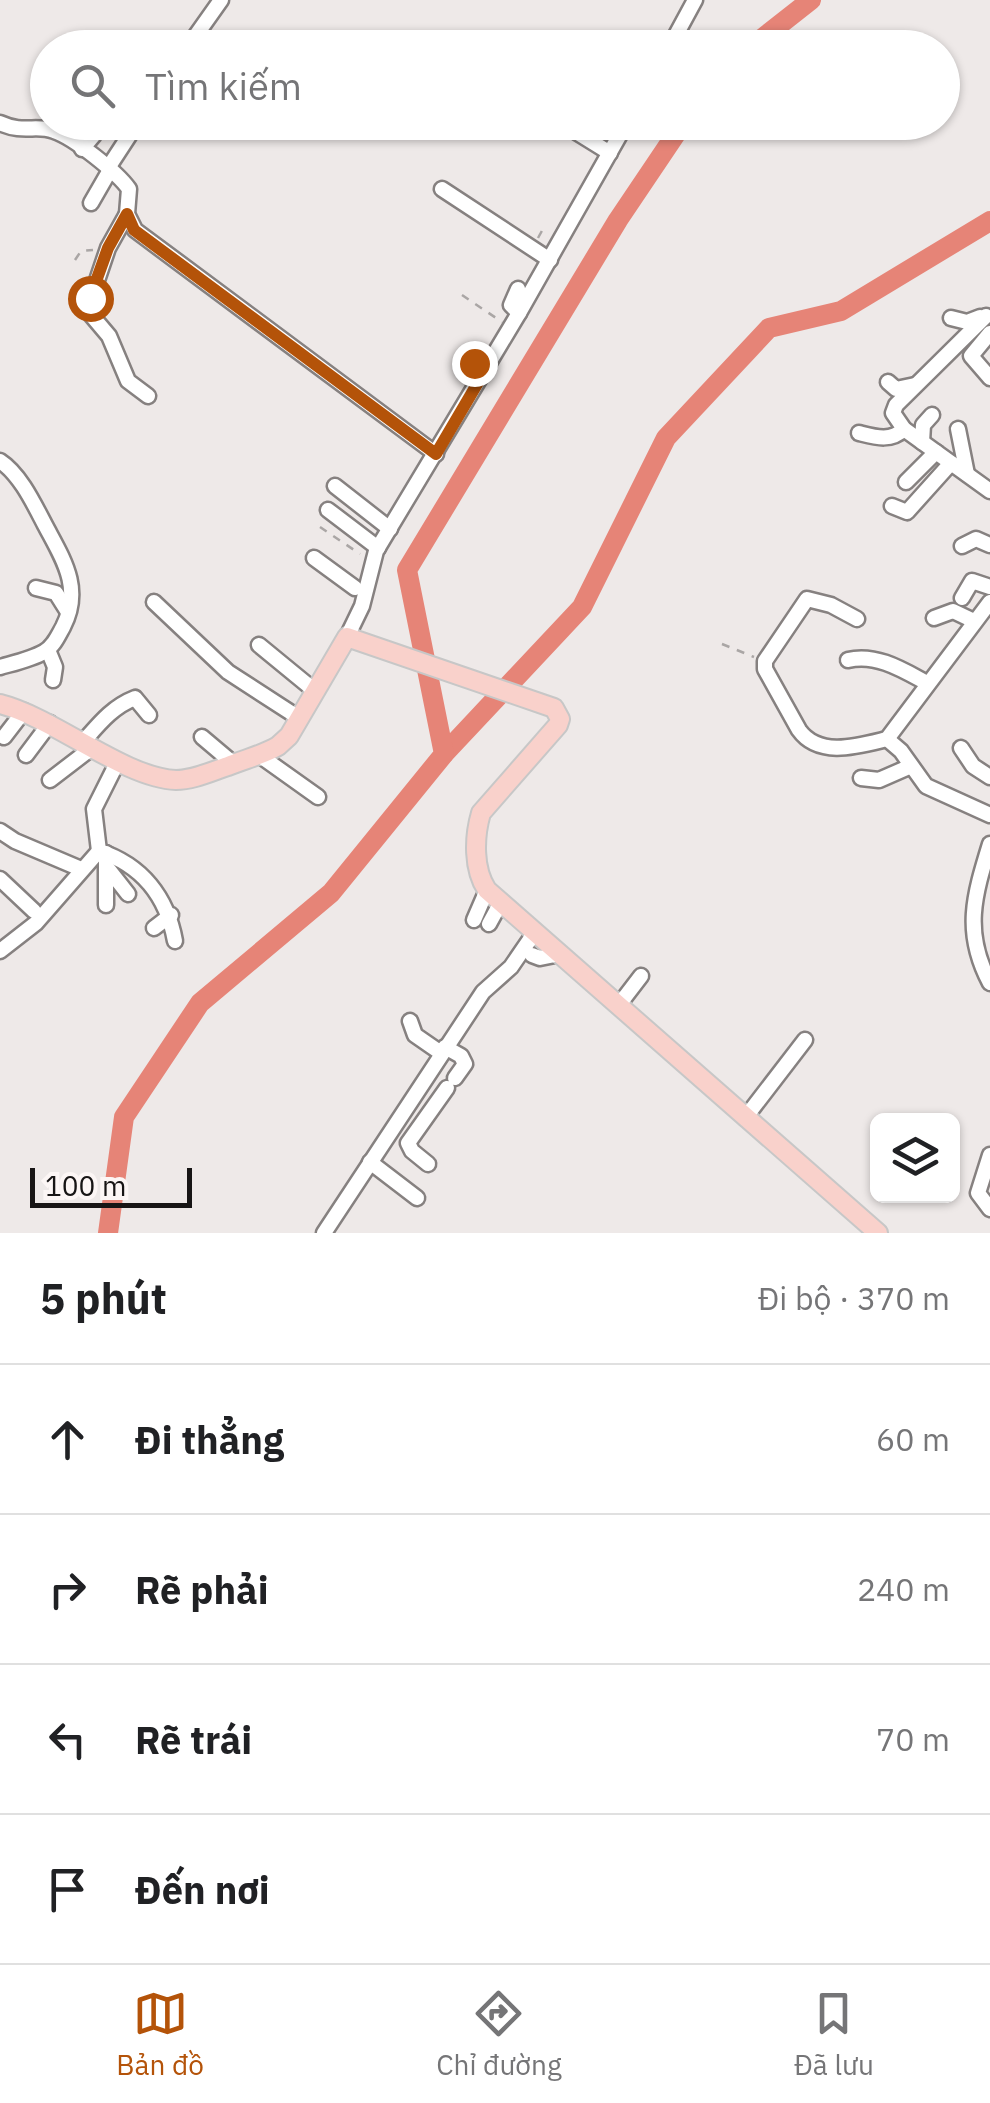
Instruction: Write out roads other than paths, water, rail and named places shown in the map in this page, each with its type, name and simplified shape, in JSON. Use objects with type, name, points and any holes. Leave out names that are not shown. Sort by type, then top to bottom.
[{"type":"main road","points":[[0,704],[24,711],[118,760],[177,780],[193,778],[278,746],[347,637],[543,703],[558,713],[558,725],[488,802],[478,824],[477,866],[494,896],[878,1233]]},
{"type":"street","points":[[200,30],[221,0]]},
{"type":"street","points":[[679,30],[695,0]]},
{"type":"street","points":[[0,123],[30,131]]},
{"type":"street","points":[[69,140],[129,188],[127,214],[81,308],[109,336],[128,381],[148,396]]},
{"type":"street","points":[[82,150],[90,140]]},
{"type":"street","points":[[91,203],[126,140]]},
{"type":"street","points":[[589,140],[610,153]]},
{"type":"street","points":[[347,637],[375,555],[436,454],[480,366],[519,313],[617,140]]},
{"type":"street","points":[[442,189],[550,260]]},
{"type":"street","points":[[127,214],[134,230],[436,454]]},
{"type":"street","points":[[518,288],[510,305],[519,313]]},
{"type":"street","points":[[951,318],[967,322],[988,315]]},
{"type":"street","points":[[988,315],[896,405],[894,413],[904,429],[990,491]]},
{"type":"street","points":[[990,333],[971,356],[990,378]]},
{"type":"street","points":[[888,382],[896,389],[916,385]]},
{"type":"street","points":[[922,442],[922,424],[932,415]]},
{"type":"street","points":[[859,433],[884,438],[897,436],[904,429]]},
{"type":"street","points":[[958,429],[966,474]]},
{"type":"street","points":[[906,482],[936,452]]},
{"type":"street","points":[[0,462],[30,496],[69,571],[72,590],[68,614],[48,650],[0,667]]},
{"type":"street","points":[[892,506],[907,512],[951,463]]},
{"type":"street","points":[[334,486],[390,529]]},
{"type":"street","points":[[328,510],[375,555]]},
{"type":"street","points":[[962,546],[976,538],[990,545]]},
{"type":"street","points":[[314,558],[361,592]]},
{"type":"street","points":[[962,598],[972,582],[990,587]]},
{"type":"street","points":[[36,588],[56,593],[68,614]]},
{"type":"street","points":[[857,619],[831,605],[807,599],[765,661],[765,669],[806,739],[828,748],[886,739],[990,602]]},
{"type":"street","points":[[154,602],[228,672],[299,718]]},
{"type":"street","points":[[934,618],[953,611],[974,622]]},
{"type":"street","points":[[259,645],[315,691]]},
{"type":"street","points":[[48,650],[55,667],[53,680]]},
{"type":"street","points":[[848,660],[868,657],[901,668],[928,683]]},
{"type":"street","points":[[50,780],[116,707],[135,698],[148,715]]},
{"type":"street","points":[[84,742],[99,710]]},
{"type":"street","points":[[4,737],[24,711]]},
{"type":"street","points":[[26,755],[50,724]]},
{"type":"street","points":[[202,737],[234,764]]},
{"type":"street","points":[[886,739],[926,786],[990,815]]},
{"type":"street","points":[[962,748],[967,760],[989,776],[982,792]]},
{"type":"street","points":[[259,755],[318,797]]},
{"type":"street","points":[[106,904],[94,808],[118,760]]},
{"type":"street","points":[[862,778],[879,780],[910,766]]},
{"type":"street","points":[[0,831],[15,842],[80,869]]},
{"type":"street","points":[[990,844],[972,914],[979,958],[990,983]]},
{"type":"street","points":[[103,856],[128,894]]},
{"type":"street","points":[[3,944],[80,869],[103,856],[134,867],[162,900],[170,915],[175,941]]},
{"type":"street","points":[[0,879],[38,914]]},
{"type":"street","points":[[482,922],[494,896]]},
{"type":"street","points":[[154,928],[170,915]]},
{"type":"street","points":[[324,1233],[482,992],[511,967],[535,932]]},
{"type":"street","points":[[532,955],[540,958],[560,954]]},
{"type":"street","points":[[618,1006],[642,976]]},
{"type":"street","points":[[410,1021],[415,1035],[461,1056],[465,1064],[408,1143],[428,1164]]},
{"type":"street","points":[[745,1118],[804,1040]]},
{"type":"street","points":[[990,1156],[978,1193],[990,1210]]},
{"type":"street","points":[[370,1162],[417,1198]]},
{"type":"waterway","points":[[773,30],[811,0]]},
{"type":"waterway","points":[[108,1233],[124,1117],[200,1003],[331,893],[444,754],[407,570],[618,220],[672,140]]},
{"type":"waterway","points":[[444,754],[582,607],[666,438],[769,328],[841,311],[990,221]]}]
